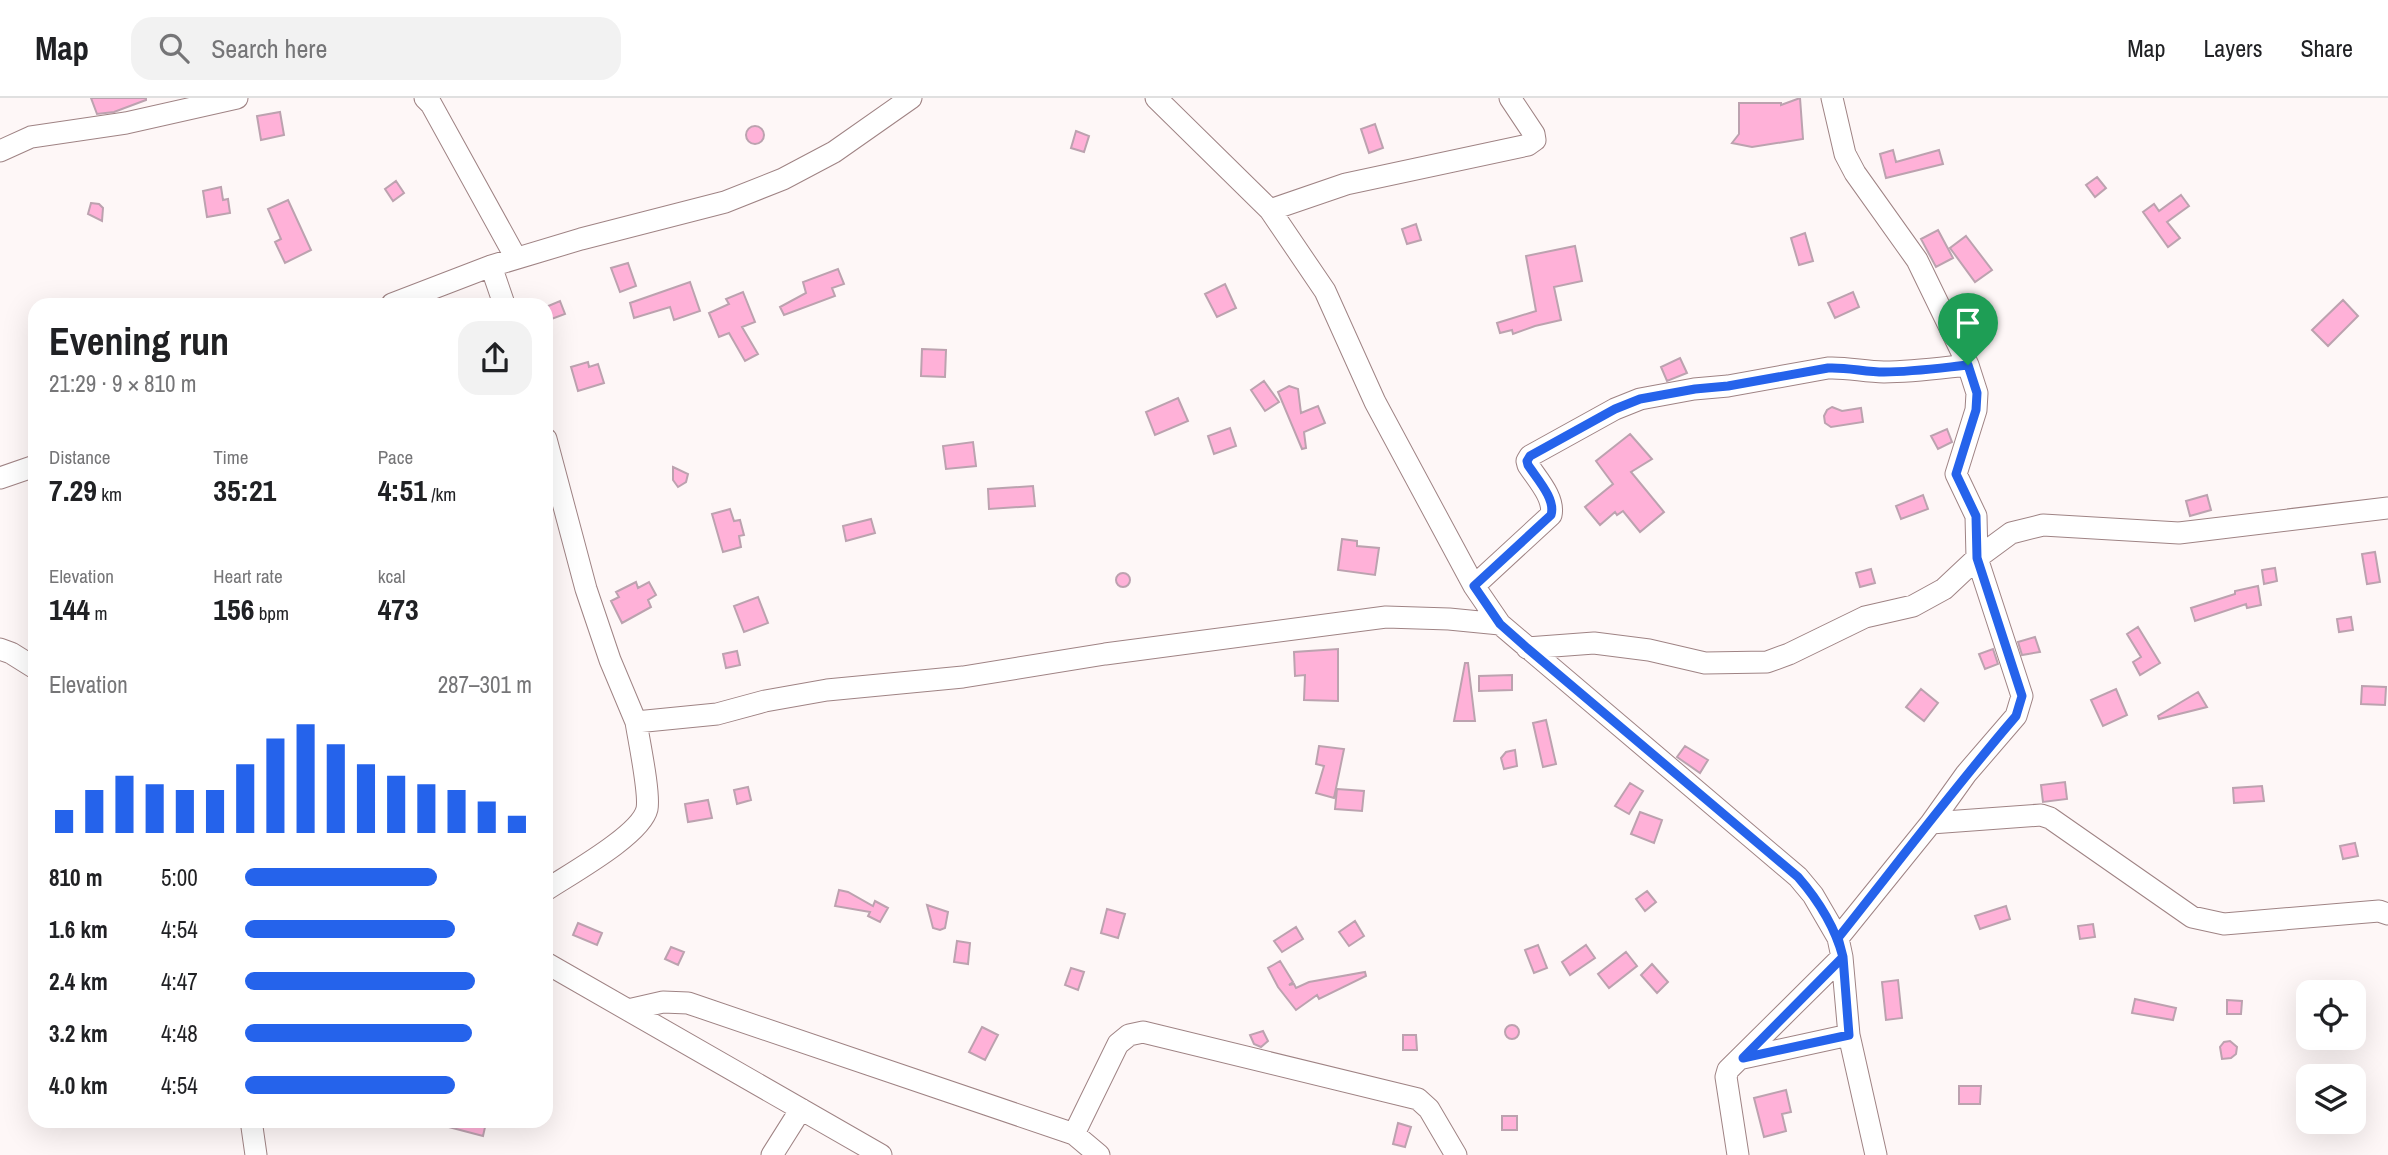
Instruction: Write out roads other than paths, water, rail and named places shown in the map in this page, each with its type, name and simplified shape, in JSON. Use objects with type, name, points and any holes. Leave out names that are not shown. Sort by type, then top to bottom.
[{"type":"street","points":[[0,151],[31,137],[126,123],[237,98]]},
{"type":"street","points":[[425,98],[431,104],[516,258]]},
{"type":"street","points":[[408,298],[516,258],[725,202],[782,179],[834,152],[911,98]]},
{"type":"street","points":[[1156,98],[1219,163],[1270,210],[1325,291],[1375,402],[1474,586],[1500,624],[1798,877],[1813,895],[1840,948],[1849,1035],[1876,1155]]},
{"type":"street","points":[[1270,210],[1346,184],[1528,145],[1535,140],[1534,134],[1510,98]]},
{"type":"street","points":[[1738,1155],[1726,1077],[1728,1070],[1743,1058],[1840,948],[1966,774],[2016,716],[2022,696],[1977,558],[1976,516],[1956,474],[1976,410],[1977,393],[1968,365],[1917,260],[1855,173],[1845,154],[1832,98]]},
{"type":"street","points":[[491,266],[502,298]]},
{"type":"street","points":[[1474,586],[1551,515],[1551,501],[1528,465],[1530,456],[1615,409],[1640,399],[1828,368],[1882,372],[1968,365]]},
{"type":"street","points":[[553,465],[586,589],[610,660],[636,722],[647,806],[643,820],[626,837],[553,885]]},
{"type":"street","points":[[0,478],[28,468]]},
{"type":"street","points":[[1527,648],[1594,643],[1649,650],[1706,663],[1766,662],[1789,654],[1864,617],[1913,606],[1944,590],[1977,558],[2011,533],[2043,525],[2179,533],[2388,508]]},
{"type":"street","points":[[636,722],[717,713],[827,690],[963,677],[1105,654],[1386,617],[1500,624]]},
{"type":"street","points":[[0,649],[28,664]]},
{"type":"street","points":[[1931,823],[2041,815],[2050,818],[2192,917],[2206,922],[2224,924],[2379,911],[2388,914]]},
{"type":"street","points":[[553,967],[881,1155]]},
{"type":"street","points":[[628,1010],[663,1002],[688,1003],[1074,1134],[1099,1155]]},
{"type":"street","points":[[1074,1134],[1118,1044],[1129,1035],[1143,1032],[1418,1099],[1433,1115],[1456,1155]]},
{"type":"street","points":[[1743,1058],[1849,1035]]},
{"type":"street","points":[[772,1155],[801,1110]]},
{"type":"street","points":[[252,1128],[256,1155]]}]
